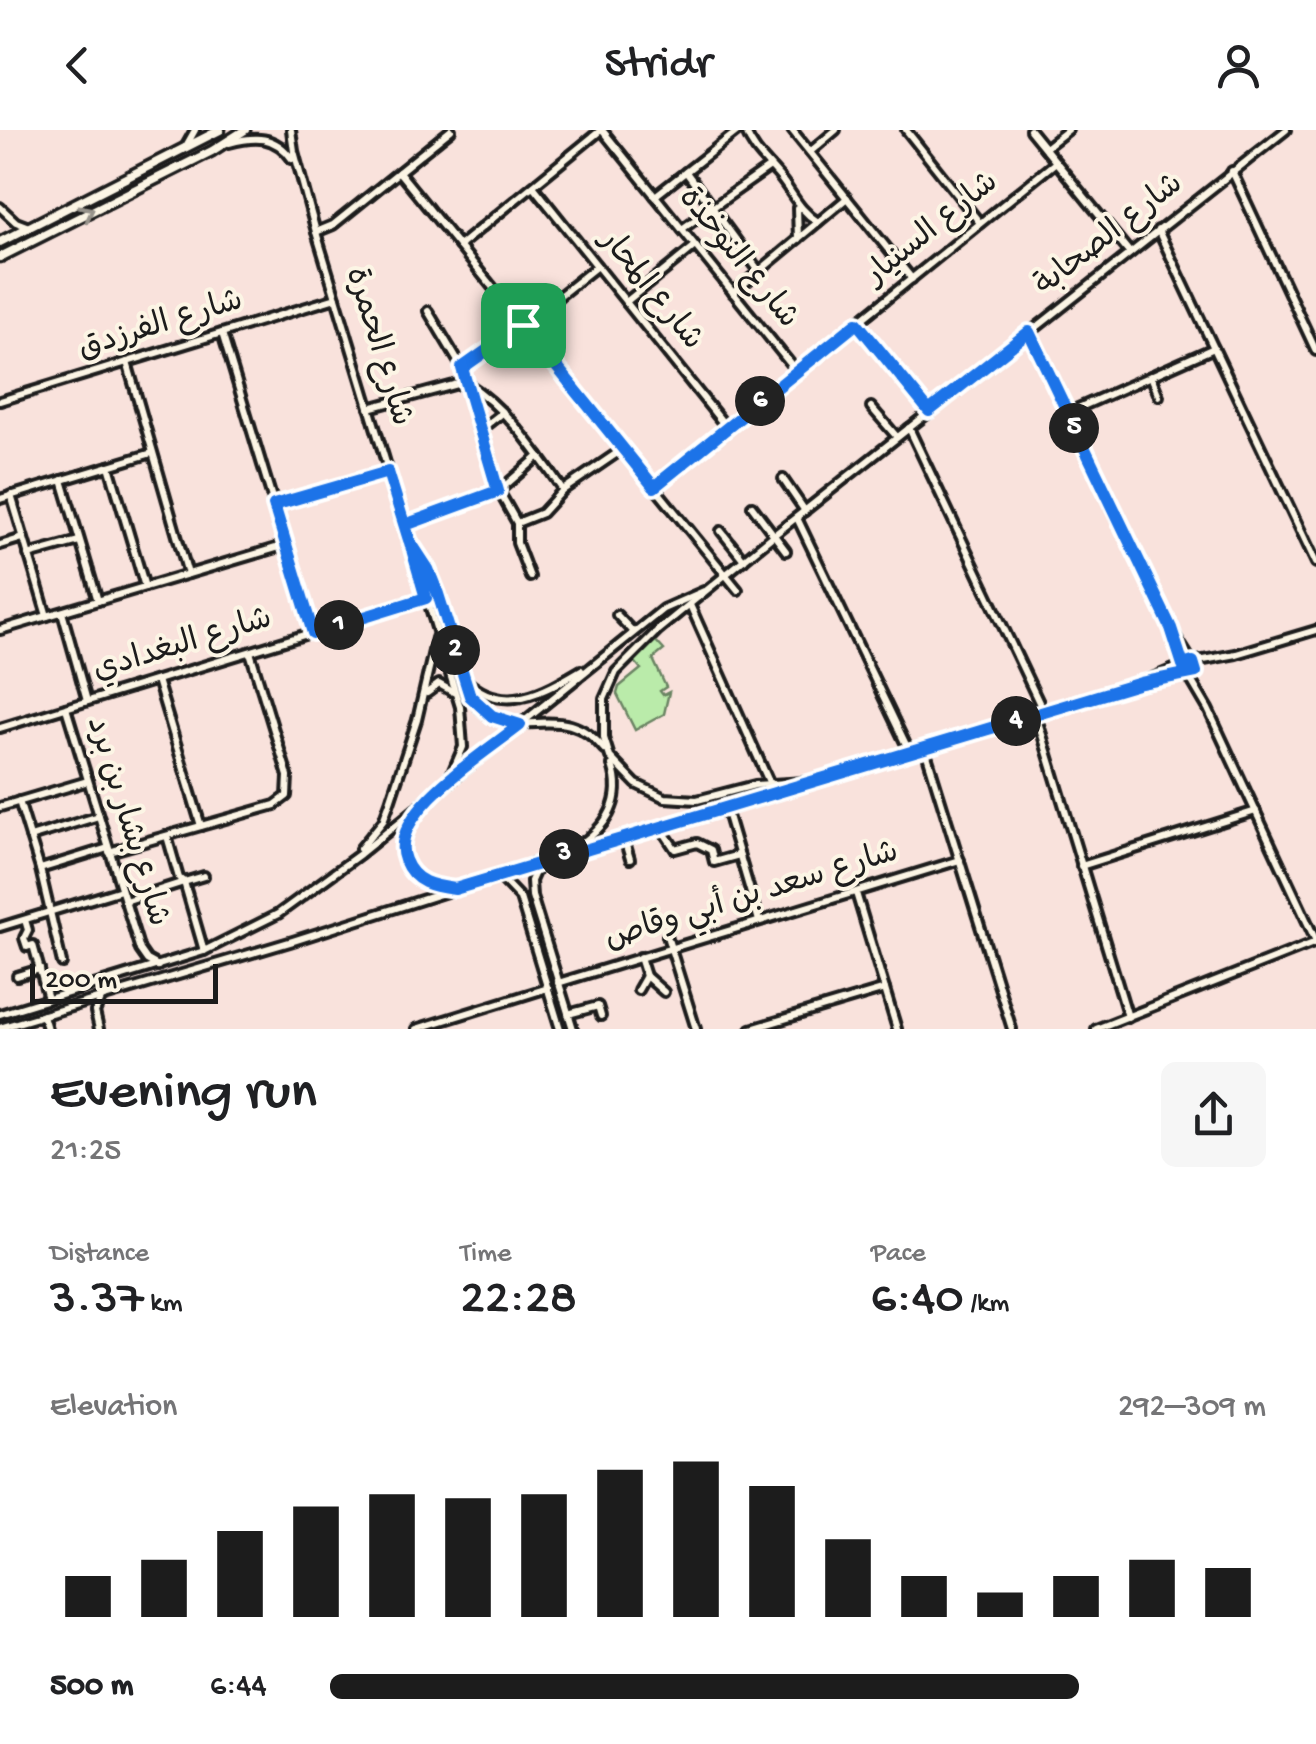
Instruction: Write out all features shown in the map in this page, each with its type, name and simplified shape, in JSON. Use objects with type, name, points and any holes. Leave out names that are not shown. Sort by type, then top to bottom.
[{"type":"main road","points":[[0,242],[220,130]]},
{"type":"main road","points":[[0,257],[245,130]]},
{"type":"street","points":[[182,150],[195,130]]},
{"type":"street","name":"شارع الحمرة","points":[[292,130],[298,169],[316,232],[456,695],[464,735],[448,783]]},
{"type":"street","points":[[316,232],[334,225],[451,130]]},
{"type":"street","points":[[458,246],[602,130]]},
{"type":"street","name":"شارع النوخذة","points":[[602,130],[797,372]]},
{"type":"street","points":[[654,196],[742,130],[797,206],[818,222]]},
{"type":"street","points":[[792,130],[912,279]]},
{"type":"street","points":[[810,152],[836,130]]},
{"type":"street","points":[[1030,130],[1130,253]]},
{"type":"street","points":[[1045,148],[1068,130]]},
{"type":"street","name":"شارع الصحابة","points":[[1260,149],[1276,130]]},
{"type":"street","name":"شارع الصحابة","points":[[710,588],[1286,130]]},
{"type":"street","points":[[912,132],[981,223]]},
{"type":"street","points":[[222,145],[266,138],[286,150],[298,169]]},
{"type":"street","name":"شارع السنيار","points":[[654,487],[1056,162]]},
{"type":"street","points":[[682,229],[770,167]]},
{"type":"street","points":[[1232,171],[1315,347]]},
{"type":"street","points":[[399,172],[738,590]]},
{"type":"street","points":[[686,172],[760,271]]},
{"type":"street","name":"شارع المحار","points":[[533,186],[728,428]]},
{"type":"street","points":[[734,293],[847,198]]},
{"type":"street","points":[[797,206],[798,239]]},
{"type":"street","points":[[0,208],[29,228]]},
{"type":"street","points":[[8,216],[14,235]]},
{"type":"street","points":[[1158,230],[1316,563]]},
{"type":"street","points":[[626,302],[695,246]]},
{"type":"street","points":[[462,368],[597,266]]},
{"type":"street","name":"شارع الفرزدق","points":[[0,401],[336,298]]},
{"type":"street","points":[[428,310],[462,368],[498,491],[516,523],[517,543],[530,577]]},
{"type":"street","points":[[1301,320],[1312,321]]},
{"type":"street","points":[[857,323],[929,411]]},
{"type":"street","points":[[1029,332],[1171,628],[1193,662],[1191,673]]},
{"type":"street","points":[[222,333],[313,633]]},
{"type":"street","points":[[1067,413],[1214,348]]},
{"type":"street","points":[[127,362],[188,574]]},
{"type":"street","points":[[1151,376],[1159,396]]},
{"type":"street","points":[[369,408],[465,382],[503,412],[563,490]]},
{"type":"street","points":[[871,407],[898,437]]},
{"type":"street","points":[[480,430],[503,412]]},
{"type":"street","points":[[909,428],[1040,714],[1081,866],[1128,1017]]},
{"type":"street","points":[[516,523],[542,514],[563,490],[623,449]]},
{"type":"street","points":[[0,499],[152,454]]},
{"type":"street","points":[[405,525],[498,491],[539,456]]},
{"type":"street","points":[[109,466],[145,587]]},
{"type":"street","points":[[274,505],[388,472]]},
{"type":"street","points":[[783,479],[805,511]]},
{"type":"street","points":[[62,480],[98,601]]},
{"type":"street","points":[[11,495],[47,616]]},
{"type":"street","points":[[752,506],[786,551]]},
{"type":"street","points":[[796,518],[910,753]]},
{"type":"street","points":[[721,531],[744,560]]},
{"type":"street","points":[[0,545],[24,538]]},
{"type":"street","name":"شارع الحمرة","points":[[409,540],[428,569],[462,675],[478,706],[505,722],[520,725]]},
{"type":"street","points":[[28,555],[79,541]]},
{"type":"street","points":[[0,630],[286,545]]},
{"type":"street","points":[[562,855],[588,840],[608,819],[617,791],[604,738],[604,700],[616,672],[634,651],[710,588]]},
{"type":"street","points":[[0,1014],[204,951],[278,914],[346,865],[664,609],[710,588]]},
{"type":"street","name":"شارع البغدادي","points":[[0,728],[438,594]]},
{"type":"street","points":[[690,606],[770,783],[776,788],[772,795]]},
{"type":"street","points":[[62,612],[88,702]]},
{"type":"street","points":[[617,615],[634,632]]},
{"type":"street","points":[[346,865],[383,821],[434,657],[436,626]]},
{"type":"street","points":[[1096,1029],[1315,937],[1208,708],[1183,665],[1171,628]]},
{"type":"street","points":[[1141,683],[1183,665],[1316,630]]},
{"type":"street","points":[[40,869],[282,801],[288,776],[250,652]]},
{"type":"street","points":[[8,1027],[562,855],[1141,683],[1191,673],[1236,654]]},
{"type":"street","points":[[462,675],[479,692],[524,699],[600,660]]},
{"type":"street","points":[[157,680],[202,826]]},
{"type":"street","points":[[422,697],[438,684],[456,695]]},
{"type":"street","name":"شارع بشار بن برد","points":[[66,708],[140,950],[158,966]]},
{"type":"street","points":[[520,725],[550,720],[579,727],[593,736],[636,784],[665,798],[697,800],[770,783],[822,780]]},
{"type":"street","points":[[925,749],[1012,1029]]},
{"type":"street","points":[[0,807],[88,781]]},
{"type":"street","points":[[425,801],[412,817],[403,839],[406,864],[411,873],[430,886],[455,889]]},
{"type":"street","points":[[19,802],[40,869],[62,963]]},
{"type":"street","points":[[726,809],[760,921]]},
{"type":"street","points":[[1081,866],[1256,811]]},
{"type":"street","points":[[30,837],[99,816]]},
{"type":"street","points":[[661,828],[675,849],[697,842],[711,850],[714,862],[739,855]]},
{"type":"street","points":[[168,836],[204,951]]},
{"type":"street","points":[[624,839],[630,859]]},
{"type":"street","name":"شارع سعد بن أبي وقاص","points":[[558,983],[960,860]]},
{"type":"street","points":[[539,862],[532,896],[573,1029]]},
{"type":"street","points":[[124,901],[204,876]]},
{"type":"street","points":[[498,876],[520,898],[560,1029]]},
{"type":"street","points":[[0,928],[121,890]]},
{"type":"street","points":[[856,893],[897,1029]]},
{"type":"street","points":[[25,920],[26,947],[32,946],[54,1011]]},
{"type":"street","points":[[666,936],[696,1029]]},
{"type":"street","name":"شارع بشار بن برد","points":[[131,974],[140,950]]},
{"type":"street","points":[[640,957],[646,976],[666,991]]},
{"type":"street","points":[[17,976],[40,969]]},
{"type":"street","points":[[638,990],[646,976]]},
{"type":"street","points":[[416,1029],[548,988]]},
{"type":"street","points":[[751,1029],[885,989]]},
{"type":"street","points":[[99,1029],[96,1009],[103,997]]},
{"type":"street","points":[[76,1005],[96,1019]]},
{"type":"street","points":[[568,1014],[598,1006],[601,1016]]},
{"type":"street","points":[[814,1010],[818,1022]]},
{"type":"street","points":[[29,1029],[39,1016]]},
{"type":"street","points":[[39,1016],[47,1029]]},
{"type":"green space","points":[[654,639],[664,650],[653,659],[666,687],[660,691],[663,695],[669,692],[664,714],[635,730],[617,694],[619,687],[641,669],[632,658]]},
{"type":"route","points":[[523,325],[462,368],[498,491],[405,525],[414,562],[426,598],[313,633],[274,505],[388,472],[405,525],[409,540],[428,569],[438,594],[470,696],[492,716],[520,725],[425,801],[412,817],[402,852],[411,873],[430,886],[455,889],[1141,683],[1196,672],[1193,662],[1183,665],[1171,628],[1029,332],[929,411],[857,323],[654,487],[523,325]]}]
